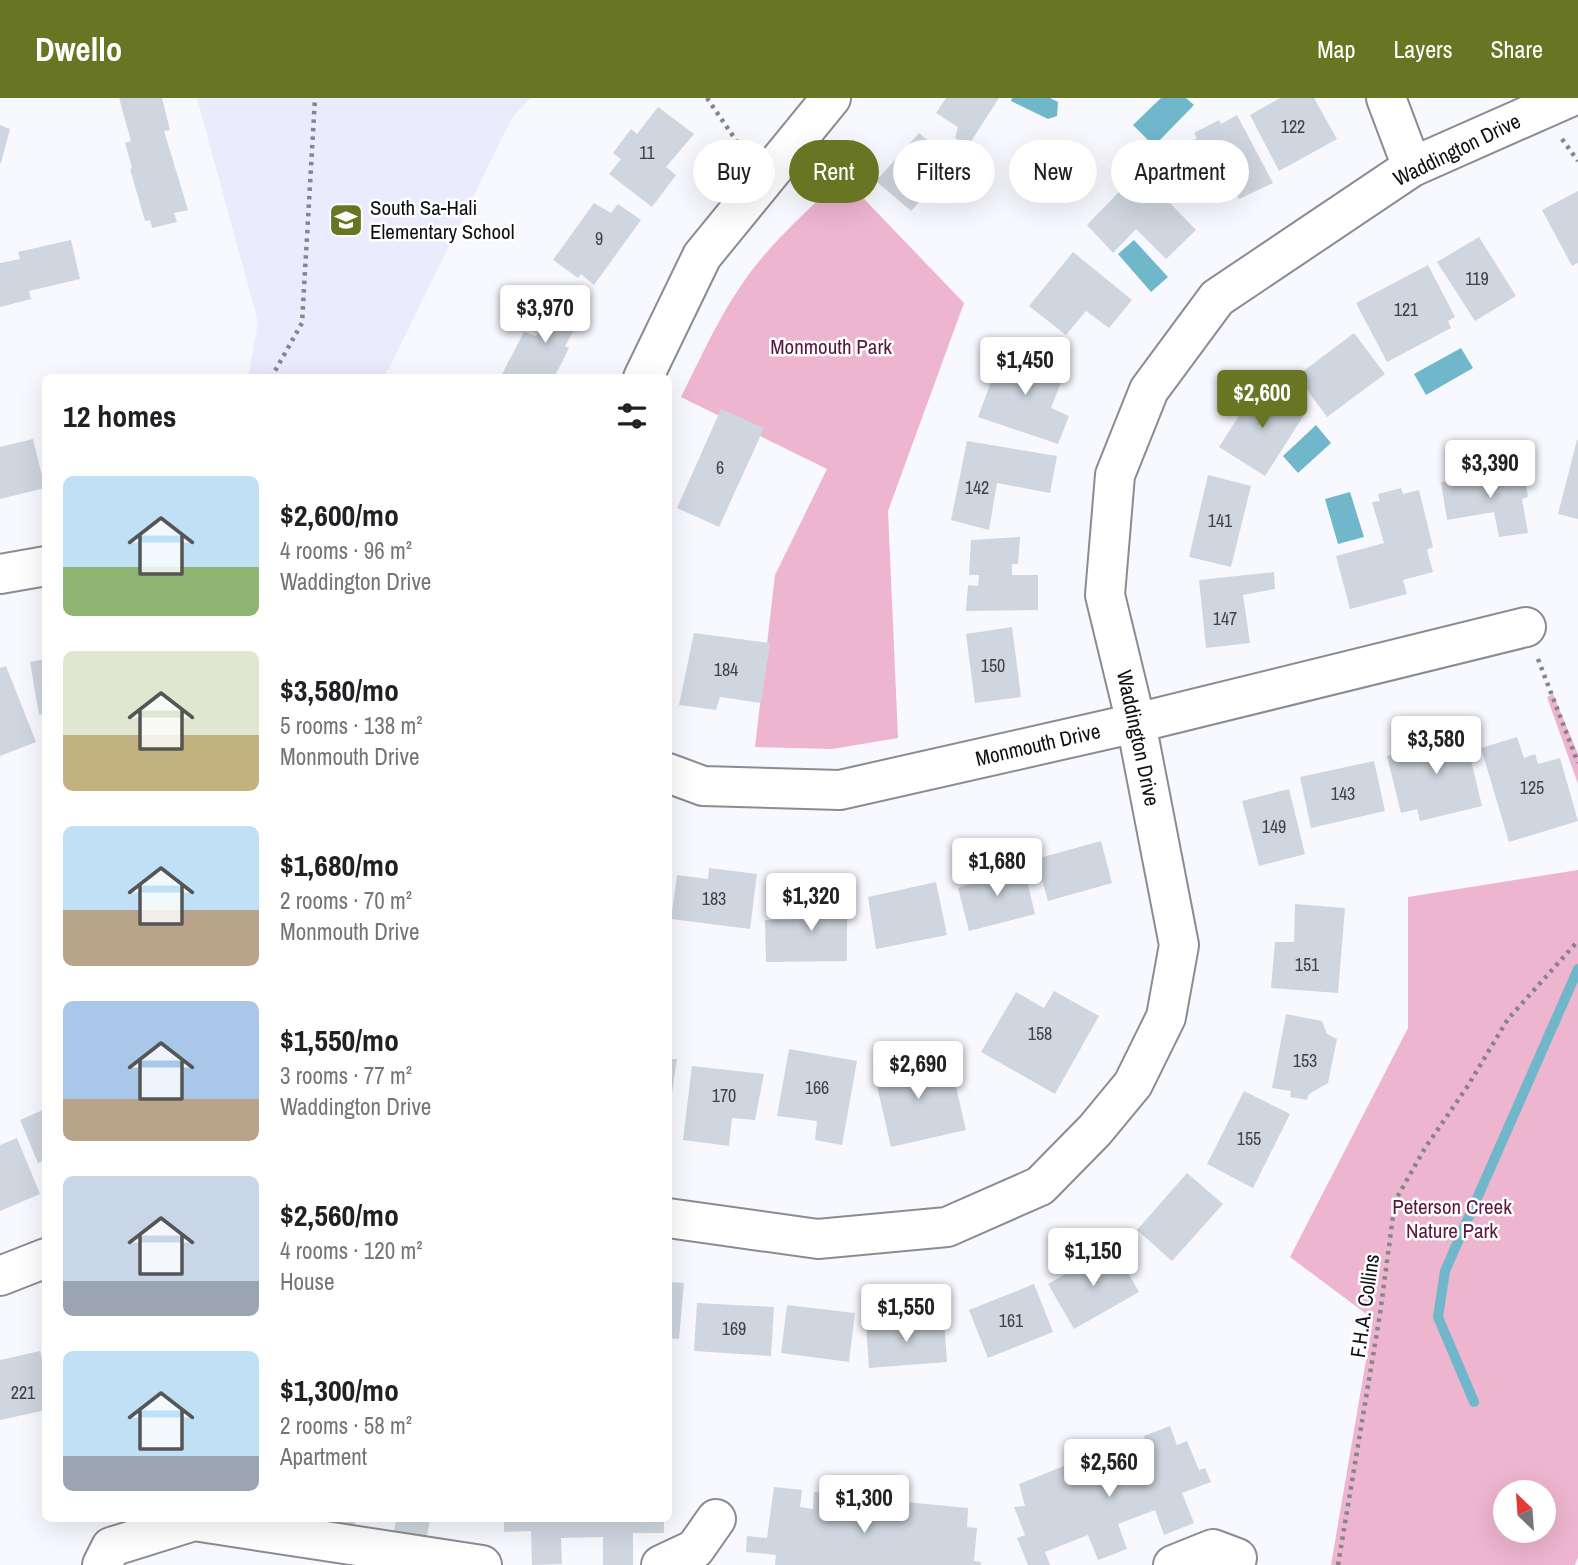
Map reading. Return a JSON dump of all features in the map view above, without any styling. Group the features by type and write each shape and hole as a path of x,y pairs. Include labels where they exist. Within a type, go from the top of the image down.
{"street":[{"path":"645,374 702,256 831,98"},
{"path":"1386,98 1412,167"},
{"name":"Waddington Drive","path":"672,1219 818,1239 947,1227 1040,1186 1095,1130 1133,1084 1166,1017 1179,945 1136,723 1105,595 1115,475 1149,390 1217,298 1412,167 1568,98"},
{"path":"0,573 42,567"},
{"name":"Monmouth Drive","path":"672,774 703,786 840,790 1136,723 1526,627"},
{"path":"0,1276 42,1260"},
{"path":"661,1565 695,1549 716,1519"},
{"path":"102,1565 111,1547 191,1522"},
{"path":"201,1522 482,1565"},
{"path":"1173,1565 1213,1549 1237,1558"}],"path":[{"path":"273,374 302,323 315,98"},
{"path":"707,98 734,140"},
{"path":"1526,627 1578,763"},
{"name":"F.H.A. Collins","path":"1338,1565 1379,1326 1395,1201 1424,1148 1467,1087 1508,1019 1578,941"}],"shaded area":[{"name":"South Sa-Hali Elementary School","path":"197,98 531,98 512,118 386,374 249,374 258,322"}],"green space":[{"name":"Monmouth Park","path":"816,203 868,203 964,303 888,511 898,738 832,749 755,747 775,575 827,469 681,397 739,288 759,261"},
{"path":"1553,694 1578,754 1578,784 1547,697"},
{"name":"Peterson Creek Nature Park","path":"1578,870 1578,1557 1575,1565 1331,1565 1373,1319 1290,1257 1408,1028 1408,897"}],"water":[{"path":"1012,98 1050,98 1058,102 1057,116 1048,119 1011,101"},
{"path":"1161,98 1186,98 1194,105 1160,140 1148,140 1133,125"},
{"path":"1134,240 1168,277 1151,292 1118,254"},
{"path":"1461,348 1473,368 1426,395 1414,374"},
{"path":"1316,425 1331,443 1298,473 1283,456"},
{"path":"1350,492 1364,537 1338,544 1325,499"}],"building":[{"path":"119,98 162,98 170,130 164,131 188,210 174,213 177,222 152,228 150,220 145,221 130,169 132,168 125,143 131,141"},
{"path":"946,98 999,98 972,140 955,138 958,127 936,113"},
{"path":"1280,98 1314,98 1337,139 1279,171 1250,115"},
{"path":"658,107 694,134 666,167 676,175 652,207 609,174 621,159 613,153 631,129 637,134"},
{"path":"1237,115 1273,183 1249,194 1249,140 1194,140 1197,138 1194,133 1219,120 1221,124"},
{"path":"0,125 10,129 1,163 0,163"},
{"path":"919,133 927,140 913,140"},
{"path":"893,162 893,196 879,184 879,178"},
{"path":"1578,191 1578,263 1572,266 1542,210"},
{"path":"1111,200 1111,203 1170,203 1196,230 1166,259 1136,229 1113,253 1087,225"},
{"path":"594,203 611,213 618,204 641,220 594,285 581,274 578,278 553,260"},
{"path":"902,203 918,203 911,211"},
{"path":"1479,237 1516,296 1475,321 1437,262"},
{"path":"71,240 80,279 29,291 31,299 0,307 0,263 20,259 18,252"},
{"path":"1073,252 1132,300 1109,328 1086,311 1066,335 1029,306"},
{"path":"1428,265 1455,317 1448,321 1451,328 1387,362 1356,303"},
{"path":"555,298 584,312 565,346 569,348 556,374 502,374 524,332 536,336"},
{"path":"1354,333 1385,374 1327,417 1297,376"},
{"path":"1004,347 1066,370 1051,408 1069,416 1058,444 978,417"},
{"path":"1260,383 1306,412 1265,476 1219,447"},
{"path":"721,409 764,428 719,527 677,508"},
{"path":"33,439 42,476 42,489 0,499 0,447"},
{"path":"1578,440 1578,519 1558,514"},
{"path":"967,441 1057,456 1050,493 997,483 989,530 951,520"},
{"path":"1523,469 1528,497 1522,499 1528,533 1499,537 1494,512 1447,520 1441,482"},
{"path":"1208,475 1251,486 1231,567 1189,557"},
{"path":"1401,488 1403,494 1419,490 1433,547 1427,550 1433,572 1403,580 1407,594 1350,609 1336,556 1384,543 1372,502 1380,501 1378,494"},
{"path":"1020,537 1018,564 1012,564 1012,575 1038,575 1038,610 966,611 968,585 978,586 979,575 969,575 971,540"},
{"path":"1274,572 1275,589 1243,595 1250,643 1206,648 1199,580"},
{"path":"1012,627 1021,697 975,703 966,634"},
{"path":"694,633 770,643 761,703 720,697 716,710 679,705"},
{"path":"42,660 42,715 39,715 30,662"},
{"path":"6,666 36,742 0,756 0,668"},
{"path":"1463,727 1482,806 1420,821 1417,809 1401,813 1387,756 1421,747 1418,738"},
{"path":"1517,737 1524,758 1535,754 1538,764 1560,758 1578,821 1509,842 1481,748"},
{"path":"1374,761 1385,811 1311,828 1300,777"},
{"path":"1289,789 1305,854 1259,866 1242,801"},
{"path":"1101,841 1112,883 1048,901 1036,859"},
{"path":"1023,864 1035,914 969,931 958,888 985,880 984,873"},
{"path":"709,868 757,874 750,929 672,919 677,875 708,879"},
{"path":"936,882 947,935 876,949 868,897"},
{"path":"847,896 847,961 766,962 765,920 807,919 805,897"},
{"path":"1295,904 1345,908 1338,993 1271,988 1275,942 1294,942"},
{"path":"1054,991 1099,1016 1055,1094 981,1052 1016,992 1044,1008"},
{"path":"1286,1014 1322,1021 1327,1034 1337,1039 1328,1083 1309,1094 1307,1100 1290,1097 1291,1091 1272,1088"},
{"path":"789,1049 857,1061 842,1145 815,1140 817,1121 777,1116"},
{"path":"929,1056 935,1074 952,1069 966,1130 891,1147 873,1068"},
{"path":"672,1059 677,1059 672,1093"},
{"path":"692,1066 764,1074 755,1120 732,1118 729,1146 683,1140"},
{"path":"1244,1091 1290,1114 1253,1188 1207,1164"},
{"path":"42,1110 42,1161 38,1163 20,1120"},
{"path":"17,1138 40,1194 0,1211 0,1145"},
{"path":"1187,1173 1223,1204 1172,1261 1137,1230"},
{"path":"1113,1247 1139,1292 1074,1329 1048,1284"},
{"path":"672,1282 684,1283 679,1339 672,1338"},
{"path":"1034,1284 1053,1332 988,1358 969,1310"},
{"path":"697,1303 774,1307 771,1356 694,1351"},
{"path":"787,1305 855,1313 849,1362 781,1353"},
{"path":"944,1320 947,1362 869,1368 866,1325"},
{"path":"40,1351 42,1411 0,1420 0,1360"},
{"path":"1170,1426 1177,1445 1187,1441 1199,1470 1205,1468 1211,1482 1182,1493 1194,1523 1164,1535 1155,1510 1118,1524 1127,1549 1098,1560 1088,1535 1045,1552 1050,1565 1028,1565 1017,1538 1025,1535 1014,1507 1025,1506 1019,1484 1064,1466 1071,1484 1085,1479 1083,1475 1116,1465 1110,1449 1130,1441 1136,1458 1150,1453 1144,1436"},
{"path":"774,1487 802,1490 800,1507 813,1509 814,1492 838,1494 836,1512 904,1519 905,1502 968,1508 967,1527 977,1528 974,1561 981,1562 981,1565 775,1565 776,1555 746,1552 747,1536 767,1538"},
{"path":"324,1522 355,1522 353,1534 323,1529"},
{"path":"396,1522 429,1522 425,1547 393,1541"},
{"path":"504,1522 664,1522 664,1533 633,1533 633,1565 603,1565 603,1537 561,1538 562,1564 532,1565 531,1531 504,1532"}],"waterway":[{"path":"1474,1402 1438,1317 1445,1271 1578,969"}],"place":[{"name":"South Sa-Hali Elementary School","path":"346,220"}]}
